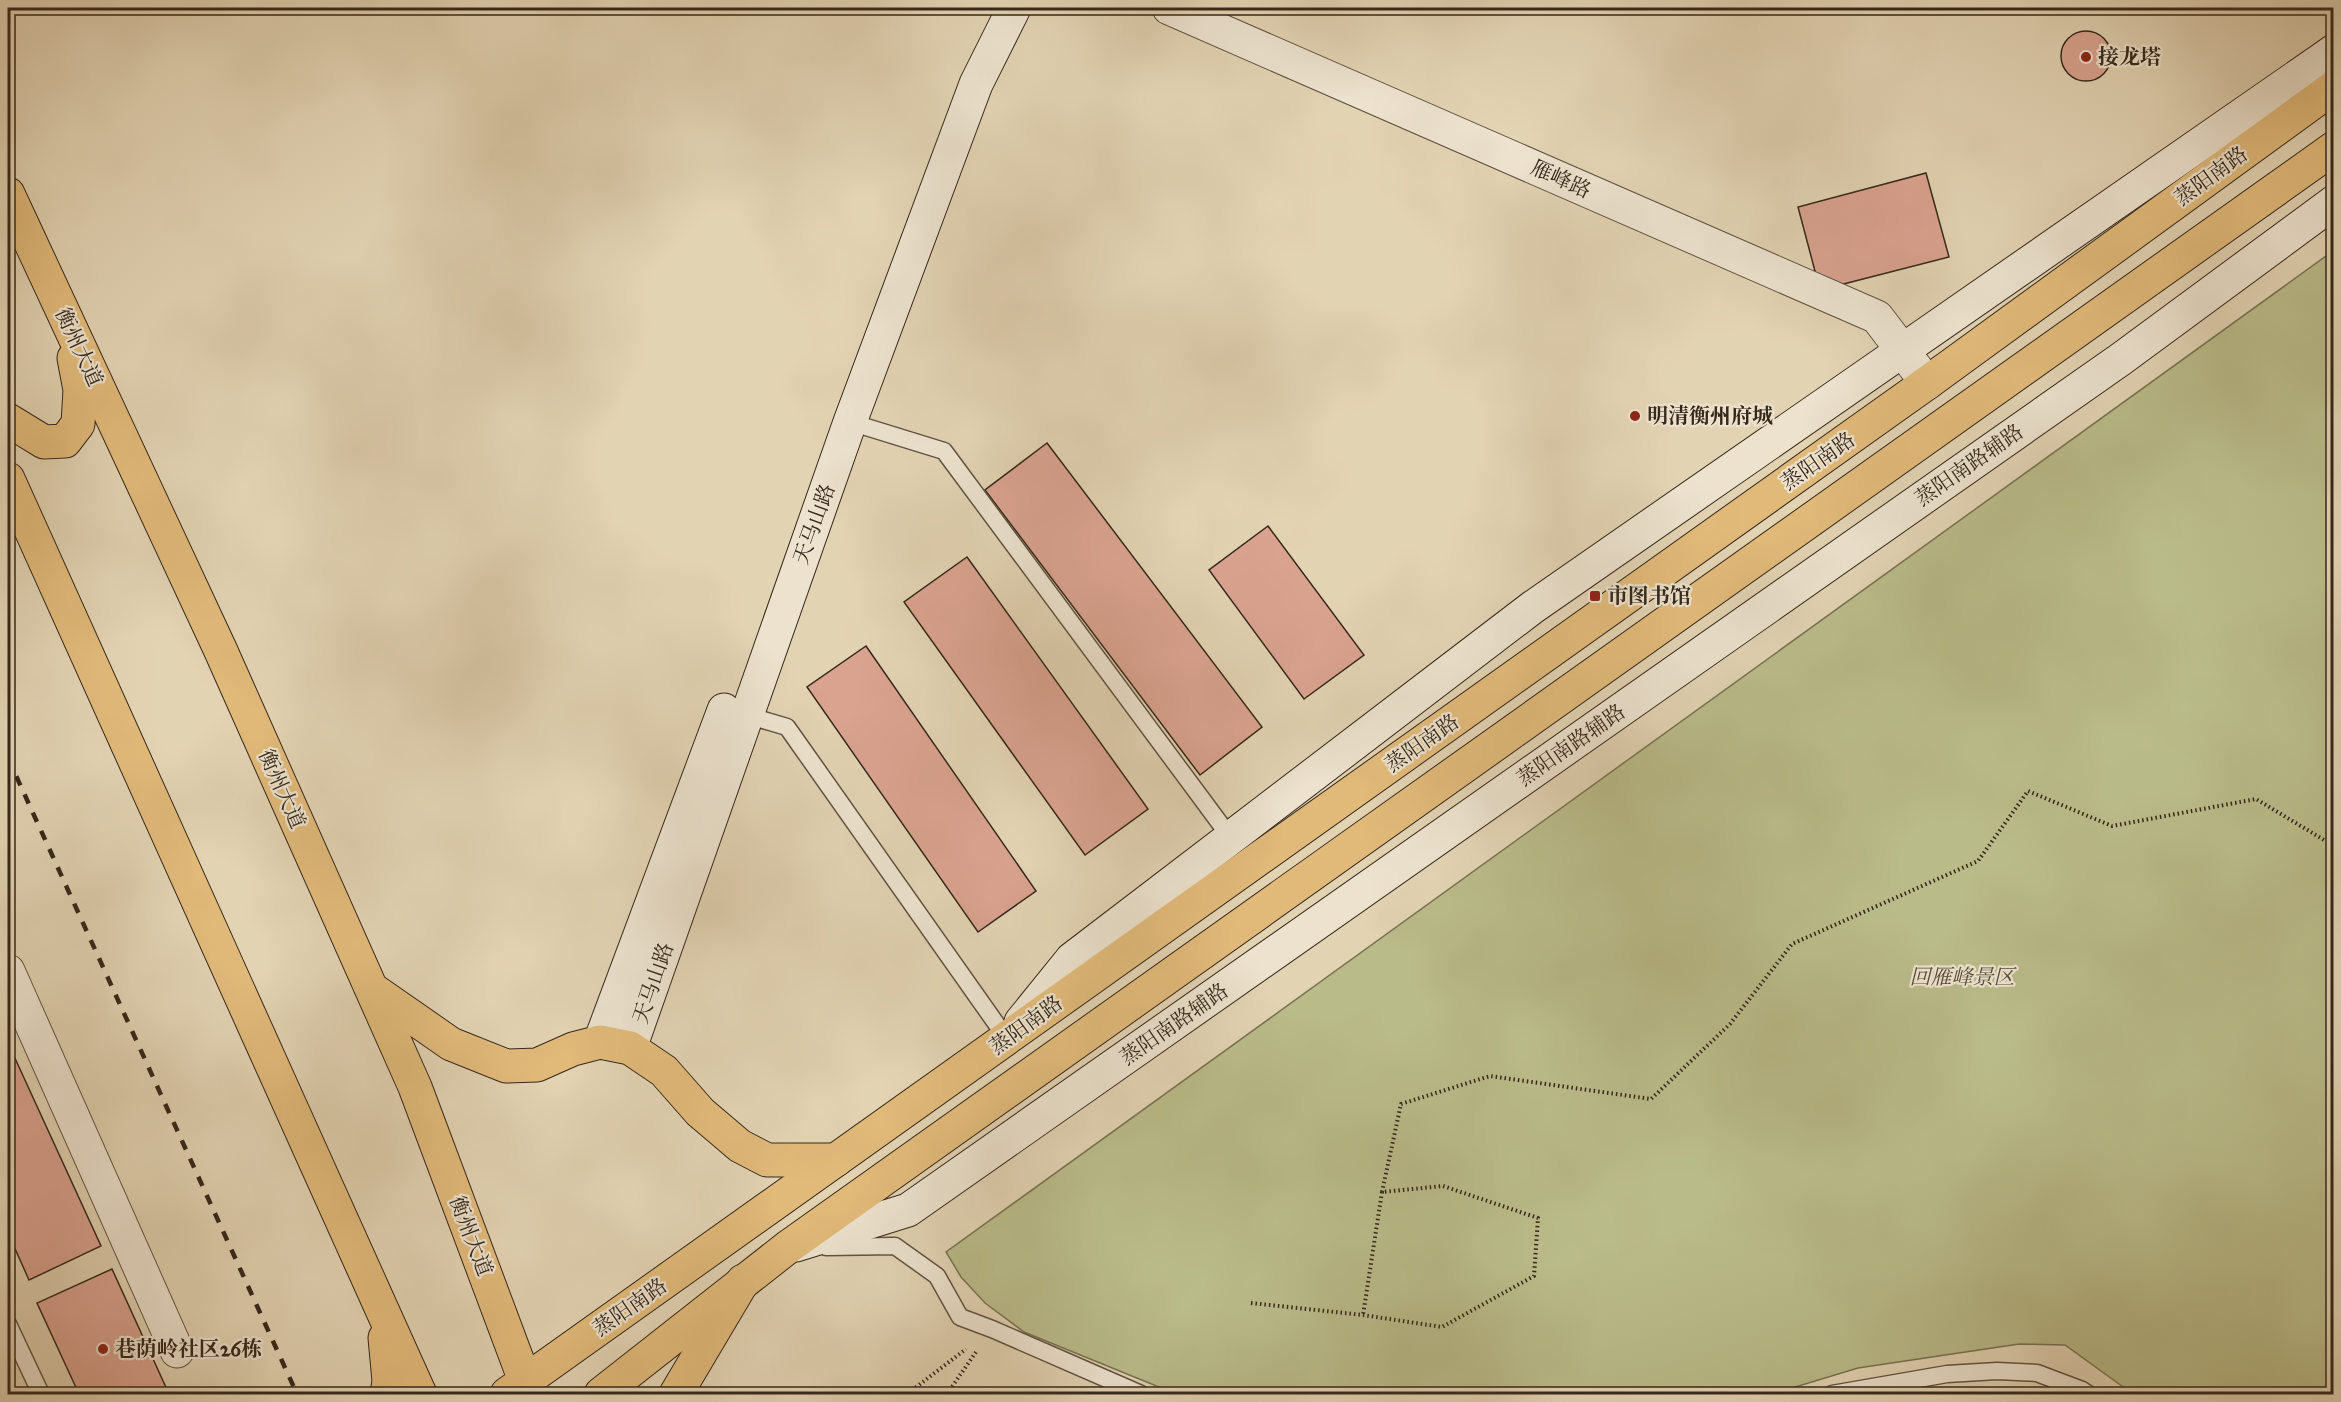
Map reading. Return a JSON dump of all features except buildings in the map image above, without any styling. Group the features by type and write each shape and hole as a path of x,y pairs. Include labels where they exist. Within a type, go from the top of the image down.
{"main road":[{"name":"天马山路","path":"615,1045 958,85 998,8"},
{"name":"天马山路","path":"615,1045 746,716 850,422 976,84 1014,8"},
{"name":"雁峰路","path":"1169,8 1877,317 1927,383"},
{"path":"1007,1039 1072,959 1533,607 2334,51"},
{"name":"蒸阳南路","path":"521,1390 836,1160 1927,383 2334,87"},
{"name":"蒸阳南路","path":"601,1395 788,1247 2334,148"},
{"name":"衡州大道","path":"8,194 220,650 415,1087 521,1390"},
{"name":"蒸阳南路辅路","path":"788,1247 909,1210 2111,366 2334,202"},
{"path":"8,420 44,442 65,441 78,424 80,390 68,324"},
{"path":"8,478 420,1395"},
{"path":"8,971 177,1350"},
{"path":"371,988 451,1044 506,1066 537,1065 573,1049 615,1045 664,1071 700,1112 740,1146 767,1160 836,1160"},
{"path":"676,1395 743,1281"},
{"path":"382,1309 389,1381 387,1395"}],"lane":[{"path":"850,422 944,451 1251,865"},
{"path":"746,716 787,727 1007,1039"},
{"path":"788,1247 895,1246 937,1276 960,1317 1141,1395"},
{"path":"8,1324 41,1395"},
{"path":"1832,1395 1947,1374 1997,1371 2037,1373 2082,1390 2088,1395"}],"path":[{"path":"1363,1315 1382,1192 1401,1104 1490,1076 1651,1099 1730,1024 1792,944 1978,861 2028,791 2112,826 2256,799 2334,846"},
{"path":"1251,1303 1363,1315 1442,1328 1534,1276 1538,1218 1443,1186 1382,1192"},
{"path":"844,1393 911,1391 992,1329"}],"green space":[{"name":"回雁峰景区","path":"2333,251 2333,1394 2133,1394 2065,1345 2019,1344 1858,1368 1772,1394 1176,1394 1024,1332 985,1303 961,1277 946,1252"}],"railway":[{"path":"8,758 297,1394"}],"place":[{"name":"接龙塔","path":"2086,57"},
{"name":"明清衡州府城","path":"1635,416"},
{"name":"市图书馆","path":"1595,596"},
{"name":"巷荫岭社区26栋","path":"103,1349"}]}
